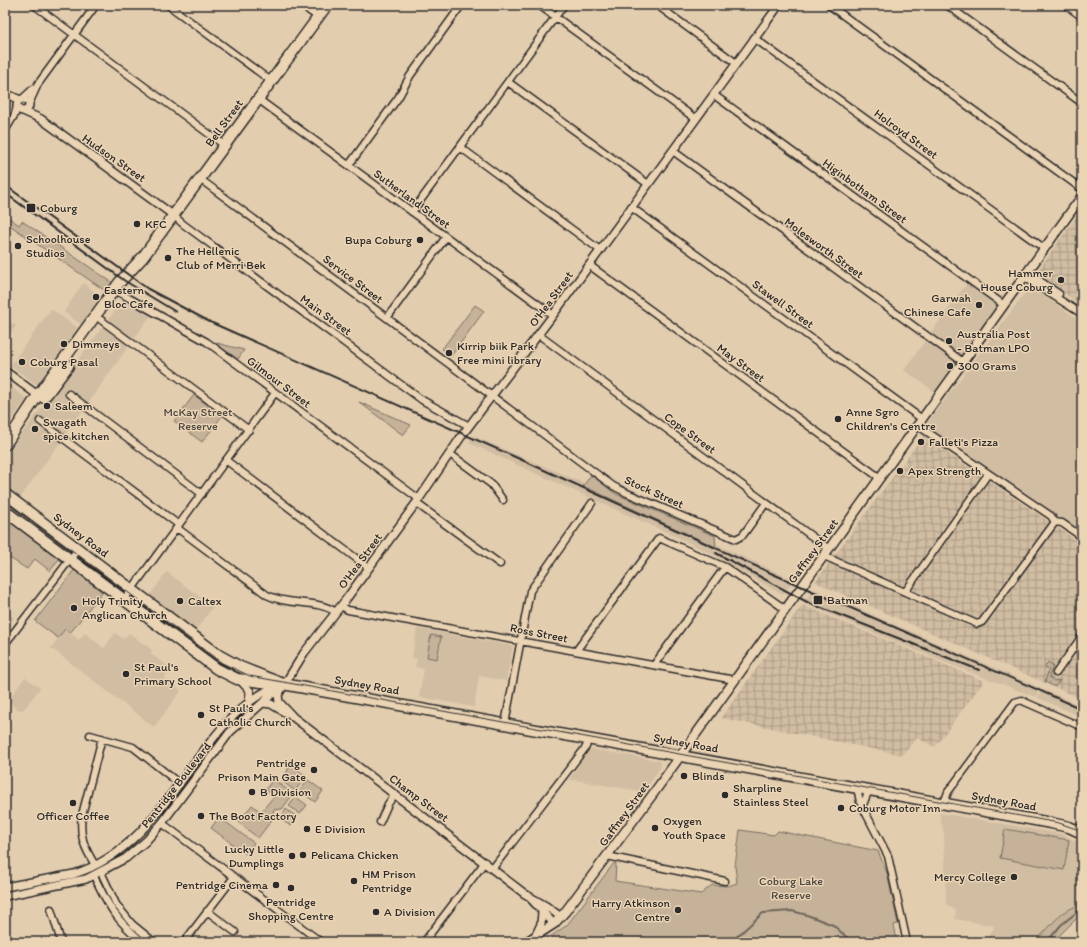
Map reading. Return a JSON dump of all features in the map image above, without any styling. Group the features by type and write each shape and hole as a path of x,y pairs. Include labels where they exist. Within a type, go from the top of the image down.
{"highway":[{"name":"Bell Street","path":"40,397 119,283 143,257 327,5"},
{"name":"Bell Street","path":"5,445 40,397 101,320 136,272 143,257"},
{"name":"Sydney Road","path":"5,494 225,659 247,670 283,684"},
{"name":"Sydney Road","path":"5,511 217,669 237,679 261,683 283,684 944,803 1062,825 1082,833"}],"main road":[{"name":"Gaffney Street","path":"526,942 554,924 561,917 607,856 681,756 1082,196"}],"street":[{"path":"34,5 224,145"},
{"path":"7,128 15,114 18,103 38,84 96,5"},
{"path":"168,5 271,81"},
{"path":"301,5 318,17"},
{"path":"539,5 696,119"},
{"path":"412,212 564,5"},
{"path":"657,5 736,63"},
{"name":"O'Hea Street","path":"283,684 304,653 369,568 469,426 553,315 779,5"},
{"path":"829,5 1082,189"},
{"path":"947,5 1082,103"},
{"path":"1066,5 1082,17"},
{"path":"349,166 398,98 410,76 460,7"},
{"name":"Holroyd Street","path":"754,38 1044,249"},
{"path":"508,82 648,184"},
{"path":"7,128 23,111 27,110 38,84"},
{"path":"5,94 18,103 19,110 23,111"},
{"name":"Higinbotham Street","path":"714,95 1004,305"},
{"name":"Sutherland Street","path":"258,99 553,315"},
{"path":"18,103 26,101 29,104"},
{"name":"Hudson Street","path":"29,104 41,119"},
{"name":"Hudson Street","path":"23,111 41,119 173,215"},
{"path":"460,147 600,250"},
{"name":"Molesworth Street","path":"673,151 963,362"},
{"name":"Service Street","path":"200,179 492,396"},
{"name":"Stawell Street","path":"631,207 988,474 1051,516 1055,522 1059,522 1082,537"},
{"name":"Main Street","path":"173,215 406,390 427,404 469,426"},
{"path":"387,318 446,237"},
{"name":"May Street","path":"589,265 880,478"},
{"path":"1026,274 1082,313"},
{"name":"Gilmour Street","path":"120,293 208,342 500,564"},
{"path":"101,320 248,430"},
{"name":"Cope Street","path":"538,335 829,549"},
{"path":"5,371 40,397"},
{"path":"124,600 275,393"},
{"path":"70,394 202,494"},
{"name":"Stock Street","path":"492,396 620,490 733,538 738,539 743,535 766,503"},
{"name":"Ross Street","path":"40,421 267,595 279,599 326,608 354,611 520,640 735,680"},
{"path":"450,454 491,484 503,500"},
{"path":"226,460 369,568"},
{"path":"905,592 988,474"},
{"path":"505,724 531,587 592,503"},
{"path":"824,556 977,624 982,622 1055,522"},
{"path":"576,651 659,538 725,567 785,609"},
{"path":"5,644 78,549"},
{"path":"654,665 725,567"},
{"path":"1056,673 1082,636"},
{"path":"237,679 243,682 249,689 251,697 249,704"},
{"name":"Pentridge Boulevard","path":"9,896 98,874 126,858 146,841 162,823 230,732 283,684"},
{"name":"Pentridge Boulevard","path":"8,886 74,874 95,865 120,850 139,834 155,817 223,727 267,690 283,684"},
{"name":"Champ Street","path":"283,684 277,698 281,705 293,717"},
{"path":"944,803 948,792 1015,702 1022,700 1082,727"},
{"name":"Champ Street","path":"263,703 272,704 293,717 531,898 546,906 561,917"},
{"path":"90,735 133,747 180,784"},
{"path":"102,738 82,815 80,828 81,838 95,865 110,909 128,930 143,942"},
{"path":"493,868 586,747 588,739"},
{"path":"857,788 858,798 888,856 907,942"},
{"path":"862,806 869,790"},
{"path":"380,822 388,804 395,794"},
{"path":"155,817 321,942"},
{"path":"607,856 725,881"},
{"path":"424,942 485,862"},
{"path":"98,874 116,904 132,924 154,942"},
{"path":"184,942 234,877"},
{"path":"8,886 9,896"},
{"name":"Champ Street","path":"531,898 554,924"},
{"path":"51,909 61,942"},
{"path":"208,911 235,932"},
{"path":"535,937 541,924 542,912"}],"shaded area":[{"path":"1082,209 1082,306 1036,273"},
{"path":"83,283 103,298 83,326 64,312"},
{"path":"967,283 998,305 935,392 904,370"},
{"path":"1030,286 1082,322 1082,533 925,426"},
{"path":"123,300 151,315 20,498 5,487 5,456"},
{"path":"51,309 81,330 40,387 10,366"},
{"path":"5,318 16,326 5,340"},
{"path":"5,382 27,399 5,429"},
{"path":"473,436 579,481 794,580 783,595 712,554 469,443"},
{"path":"923,436 1082,544 1082,699 815,582"},
{"path":"167,572 213,607 195,631 149,596"},
{"path":"814,589 1040,688 1036,697 946,663 802,603"},
{"path":"802,605 984,681 935,747 917,738 902,755 721,718"},
{"path":"5,611 14,618 5,629"},
{"path":"417,628 513,646 506,681 479,676 474,707 419,697 424,669 415,667 417,659 412,658"},
{"name":"St Paul's Primary School","path":"65,629 79,640 85,633 104,648 115,633 124,639 129,633 152,650 151,654 171,669 164,678 181,691 154,727 51,648"},
{"path":"25,677 40,688 23,710 17,709 5,699 5,697 9,691 13,694"},
{"path":"1042,689 1082,706 1082,717 1038,698"},
{"path":"591,749 660,761 661,766 644,792 569,779"},
{"name":"Mercy College","path":"939,813 1062,834 1082,844 1082,903 1062,913 1035,942 985,942 995,926 955,919 956,911 946,904 944,834"}],"green space":[{"path":"5,215 19,225 22,221 113,283 107,292 5,222"},
{"path":"475,305 484,311 451,356 442,349"},
{"path":"213,342 244,350 238,359"},
{"name":"McKay Street Reserve","path":"194,395 222,416 202,442 174,421"},
{"path":"359,402 411,425 403,435"},
{"path":"591,475 616,494 715,536 716,547 583,486"},
{"path":"5,518 59,559 50,571 35,559 27,569 5,555"},
{"path":"74,570 102,592 70,633 65,629 58,638 35,621"},
{"path":"431,635 441,637 437,659 427,657"},
{"path":"1048,662 1053,665 1049,677 1054,681 1060,680 1055,687 1045,682 1049,669 1045,667"},
{"path":"290,764 306,776 295,791 283,782"},
{"path":"273,779 293,794 282,809 273,810 274,817 258,838 238,822 252,805 261,812 274,796 266,789"},
{"path":"308,780 323,791 315,802 300,791"},
{"path":"296,797 307,805 300,814 289,806"},
{"path":"286,809 297,817 291,826 283,821 283,814"},
{"path":"219,817 254,843 246,854 211,828"},
{"path":"1005,829 1069,840 1064,870 1000,858"},
{"name":"Coburg Lake Reserve","path":"740,830 774,835 778,831 878,851 887,873 898,924 894,925 897,942 543,942 567,925 614,863 616,864 615,881 701,894 712,885 728,886 737,883 735,866"},
{"path":"1082,903 1082,913 1053,942 1035,942 1062,913"}],"waterway":[{"path":"1047,942 1061,925 1082,908"},
{"path":"731,942 763,913 792,911 833,925 852,942"}],"tram line":[{"path":"5,500 222,663 250,676 1059,823 1082,831"}],"railway":[{"path":"5,185 148,289 210,322 522,460 773,574 1082,709"},
{"path":"5,193 125,281 176,312"},
{"path":"716,553 809,603 979,670"}],"place":[{"name":"Coburg","path":"31,208"},
{"name":"KFC","path":"137,224"},
{"name":"Bupa Coburg","path":"420,240"},
{"name":"Schoolhouse Studios","path":"18,246"},
{"name":"The Hellenic Club of Merri Bek","path":"168,258"},
{"name":"Hammer House Coburg","path":"1061,280"},
{"name":"Eastern Bloc Cafe","path":"96,297"},
{"name":"Garwah Chinese Cafe","path":"979,305"},
{"name":"Australia Post - Batman LPO","path":"949,341"},
{"name":"Dimmeys","path":"64,344"},
{"name":"Kirrip biik Park Free mini library","path":"449,353"},
{"name":"Coburg Pasal","path":"22,362"},
{"name":"300 Grams","path":"950,366"},
{"name":"Saleem","path":"47,406"},
{"name":"Anne Sgro Children's Centre","path":"838,419"},
{"name":"Swagath spice kitchen","path":"35,429"},
{"name":"Falleti's Pizza","path":"921,442"},
{"name":"Apex Strength","path":"900,471"},
{"name":"Batman","path":"818,600"},
{"name":"Caltex","path":"180,601"},
{"name":"Holy Trinity Anglican Church","path":"74,608"},
{"name":"St Paul's Primary School","path":"126,674"},
{"name":"St Paul's Catholic Church","path":"201,715"},
{"name":"Pentridge Prison Main Gate","path":"314,770"},
{"name":"Blinds","path":"684,776"},
{"name":"B Division","path":"252,792"},
{"name":"Sharpline Stainless Steel","path":"725,795"},
{"name":"Officer Coffee","path":"73,803"},
{"name":"Coburg Motor Inn","path":"841,808"},
{"name":"The Boot Factory","path":"201,816"},
{"name":"Oxygen Youth Space","path":"655,828"},
{"name":"E Division","path":"307,829"},
{"name":"Pelicana Chicken","path":"303,855"},
{"name":"Lucky Little Dumplings","path":"292,856"},
{"name":"Mercy College","path":"1014,877"},
{"name":"HM Prison Pentridge","path":"354,881"},
{"name":"Pentridge Cinema","path":"276,885"},
{"name":"Pentridge Shopping Centre","path":"291,888"},
{"name":"Harry Atkinson Centre","path":"678,910"},
{"name":"A Division","path":"376,912"}]}
